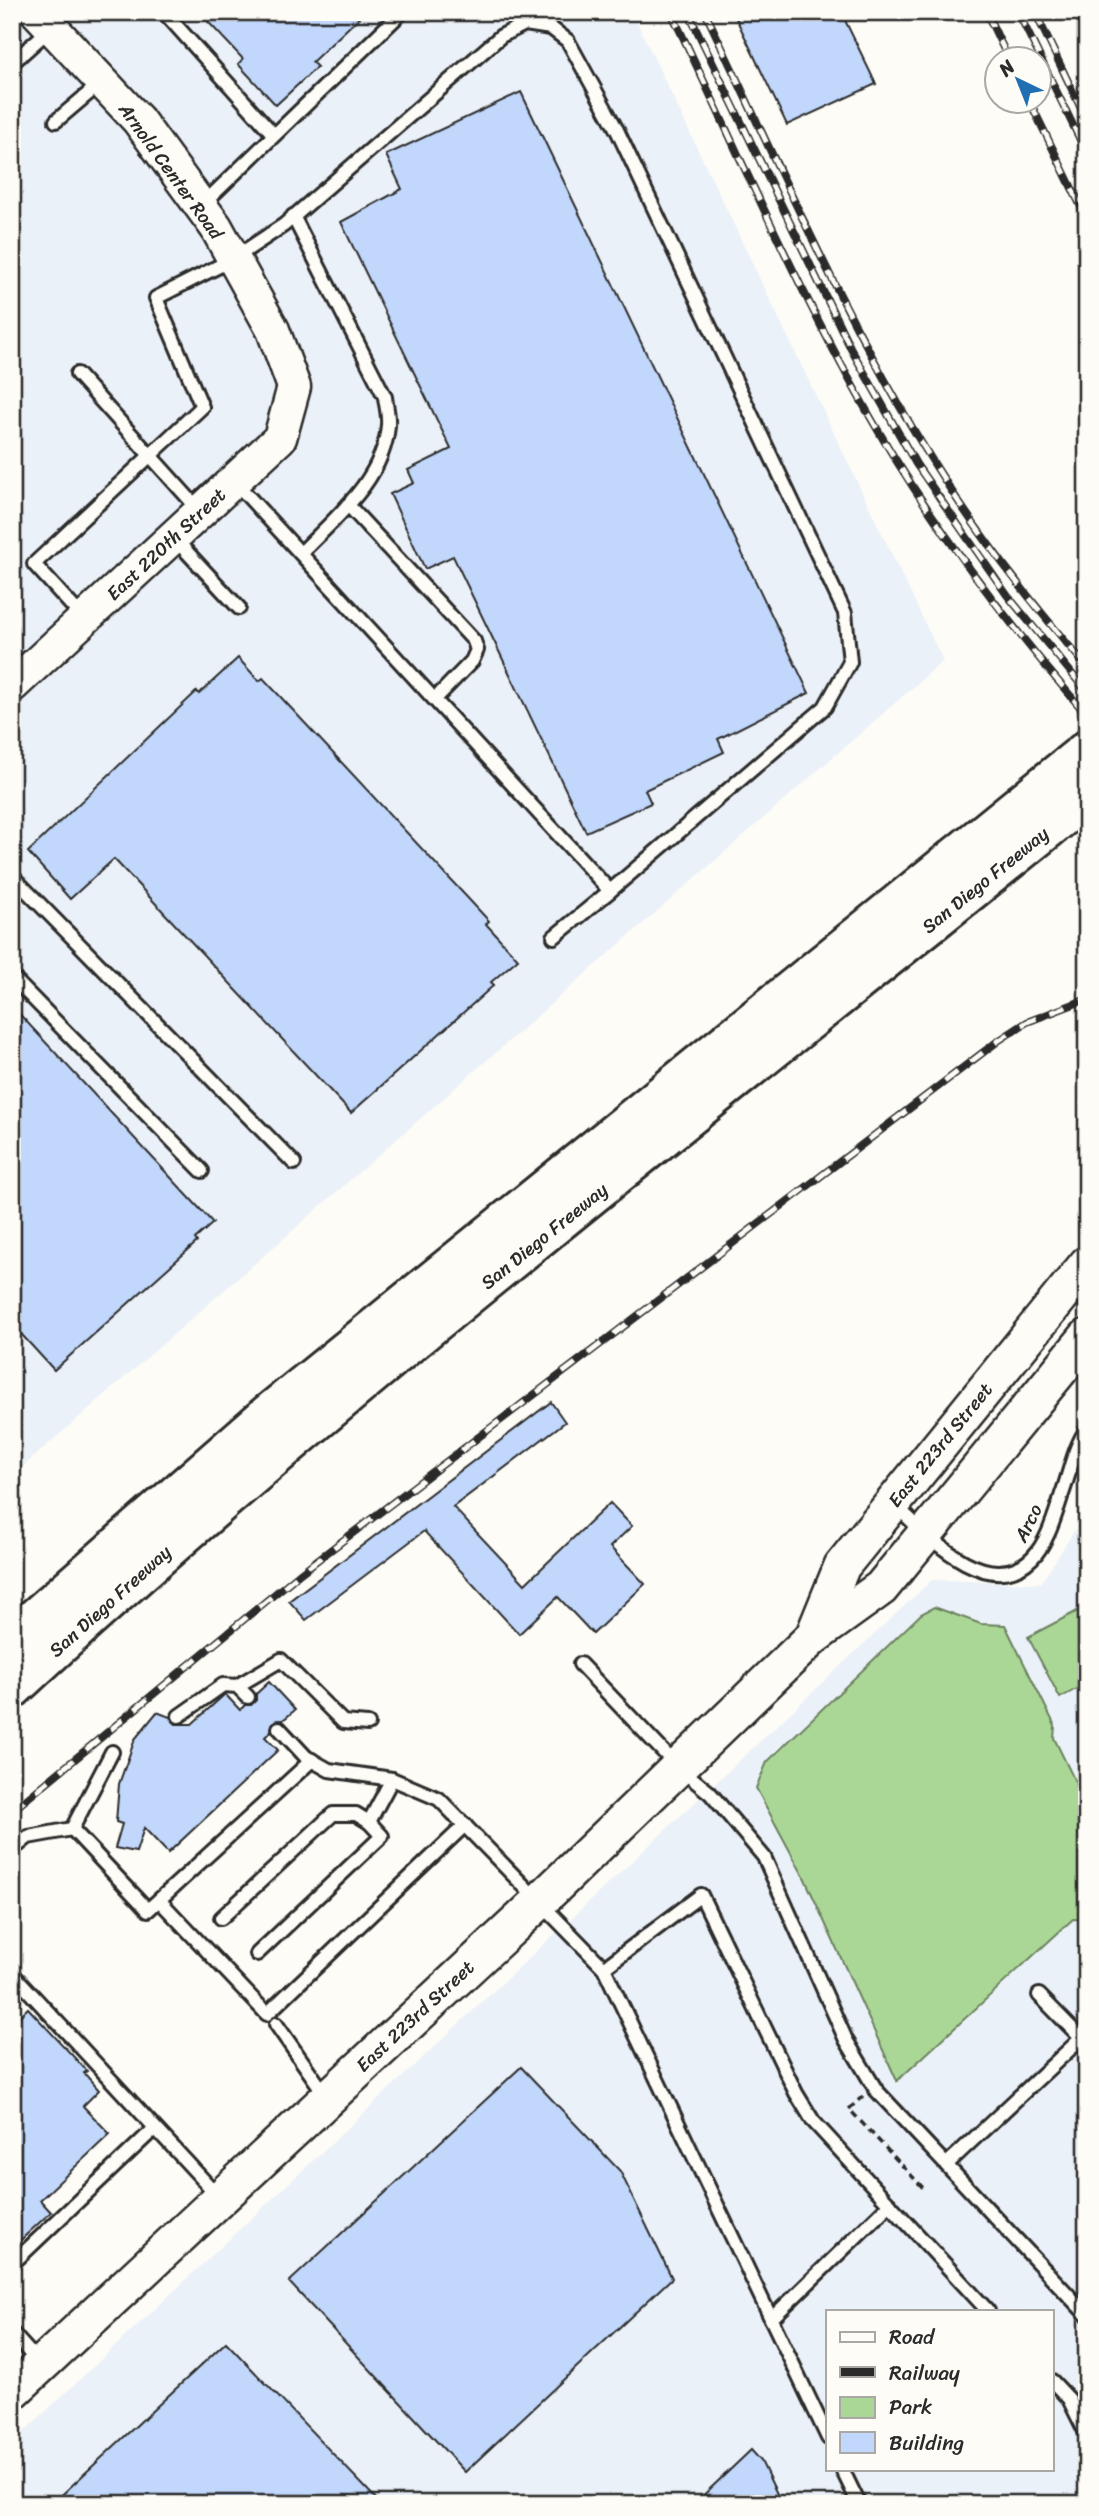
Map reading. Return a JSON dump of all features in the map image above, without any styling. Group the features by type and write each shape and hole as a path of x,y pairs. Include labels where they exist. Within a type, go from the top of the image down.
{"highway":[{"name":"San Diego Freeway","path":"12,1689 177,1541 334,1408 978,847 1087,721"},
{"path":"12,1657 296,1406 978,847 1087,750"},
{"path":"12,1638 268,1414 978,847 1087,769"},
{"name":"San Diego Freeway","path":"12,1607 291,1365 978,847 1087,797"}],"main road":[{"name":"East 223rd Street","path":"813,1637 842,1566 1087,1264"},
{"name":"East 223rd Street","path":"12,2392 540,1902 813,1637 881,1588 1087,1337"}],"street":[{"name":"Arnold Center Road","path":"44,20 138,120 201,206 273,330 295,387"},
{"name":"East 220th Street","path":"12,686 280,438 295,387"}],"lane":[{"path":"164,12 274,135"},
{"path":"201,206 402,12"},
{"path":"12,63 44,20"},
{"path":"84,619 34,564 202,408 156,298 233,258 293,216 501,36 525,24 551,28 568,41 617,130 845,612 850,662 825,707 554,937"},
{"path":"55,121 102,82"},
{"path":"293,216 385,397 388,425 376,463 362,491 301,554"},
{"path":"77,374 200,512"},
{"path":"234,480 610,891"},
{"path":"348,505 474,641 477,650 472,661 435,699"},
{"path":"173,537 239,608"},
{"path":"12,876 294,1163"},
{"path":"12,977 202,1171"},
{"name":"Arco","path":"893,1503 925,1533 965,1562 989,1573 1010,1570 1032,1558 1048,1533 1087,1429"},
{"path":"179,1716 223,1685 237,1686 281,1660 343,1722 368,1724"},
{"path":"580,1664 678,1767 710,1793 764,1857 846,2039 874,2086 1087,2315"},
{"path":"237,1686 248,1697"},
{"path":"279,1728 312,1760 329,1770 392,1779 439,1799 604,1968 826,2434"},
{"path":"72,1829 112,1752"},
{"path":"72,1829 148,1910 312,1760"},
{"path":"369,1822 392,1779"},
{"path":"221,1918 333,1814 356,1814 369,1822 382,1836 257,1954"},
{"path":"272,2019 465,1825"},
{"path":"12,1850 28,1838 72,1829"},
{"path":"604,1968 701,1895 796,2093 813,2121 987,2310"},
{"path":"159,1900 272,2019 327,2097"},
{"path":"14,1978 136,2105 154,2129 220,2198"},
{"path":"947,2164 1085,2039 1039,1995"},
{"path":"12,2264 154,2129"},
{"path":"771,2319 890,2204"},
{"path":"12,2333 41,2365"},
{"path":"1054,2383 1069,2399 1087,2435"},
{"path":"842,2470 859,2504"}],"path":[{"path":"874,2086 849,2109 926,2191"}],"shaded area":[{"path":"12,12 632,12 943,661 12,1476"},
{"path":"1087,1511 1087,2504 12,2504 12,2443 932,1580 1041,1583"}],"green space":[{"path":"1087,1606 1087,1683 1060,1698 1028,1637"},
{"path":"934,1607 981,1624 1005,1625 1055,1726 1054,1738 1087,1806 1087,1920 1073,1919 897,2081 805,1879 756,1788 767,1762 921,1614"}],"building":[{"path":"199,12 365,12 312,62 317,67 276,105 238,64 243,59"},
{"path":"733,12 841,12 876,84 787,125"},
{"path":"521,92 809,693 718,739 724,752 645,790 651,803 586,832 453,556 425,569 390,494 414,483 408,470 451,449 341,222 402,189 386,155"},
{"path":"238,658 259,681 263,678 489,921 486,924 518,959 491,982 494,985 351,1113 114,859 70,899 28,852 197,691 199,694"},
{"path":"12,1006 213,1223 195,1239 197,1242 54,1370 12,1324"},
{"path":"551,1402 565,1422 453,1507 525,1584 610,1503 632,1526 610,1547 645,1584 593,1634 558,1597 519,1634 424,1531 306,1620 289,1601"},
{"path":"269,1682 295,1710 283,1720 273,1722 271,1731 265,1737 278,1750 168,1853 144,1828 136,1852 115,1848 122,1824 116,1822 119,1784 135,1739 157,1712 170,1717 176,1724 192,1724 225,1694 240,1710 245,1705 251,1705 256,1700 256,1694"},
{"path":"28,2008 87,2071 84,2073 99,2090 83,2106 110,2134 40,2200 51,2212 12,2248 12,2023"},
{"path":"521,2067 620,2171 672,2278 465,2472 289,2282"},
{"path":"226,2342 381,2504 52,2504"},
{"path":"751,2450 761,2461 782,2504 694,2504"}],"railway":[{"path":"671,12 833,350 894,457 985,590 1087,715"},
{"path":"688,12 851,349 916,464 1007,595 1087,692"},
{"path":"705,12 849,313 914,430 981,534 1087,667"},
{"path":"986,12 1002,46"},
{"path":"1018,12 1087,154"},
{"path":"1035,12 1087,121"},
{"path":"1083,12 1087,15"},
{"path":"1037,116 1087,219"},
{"path":"12,1811 299,1574 998,1041 1027,1022 1087,999"}]}
